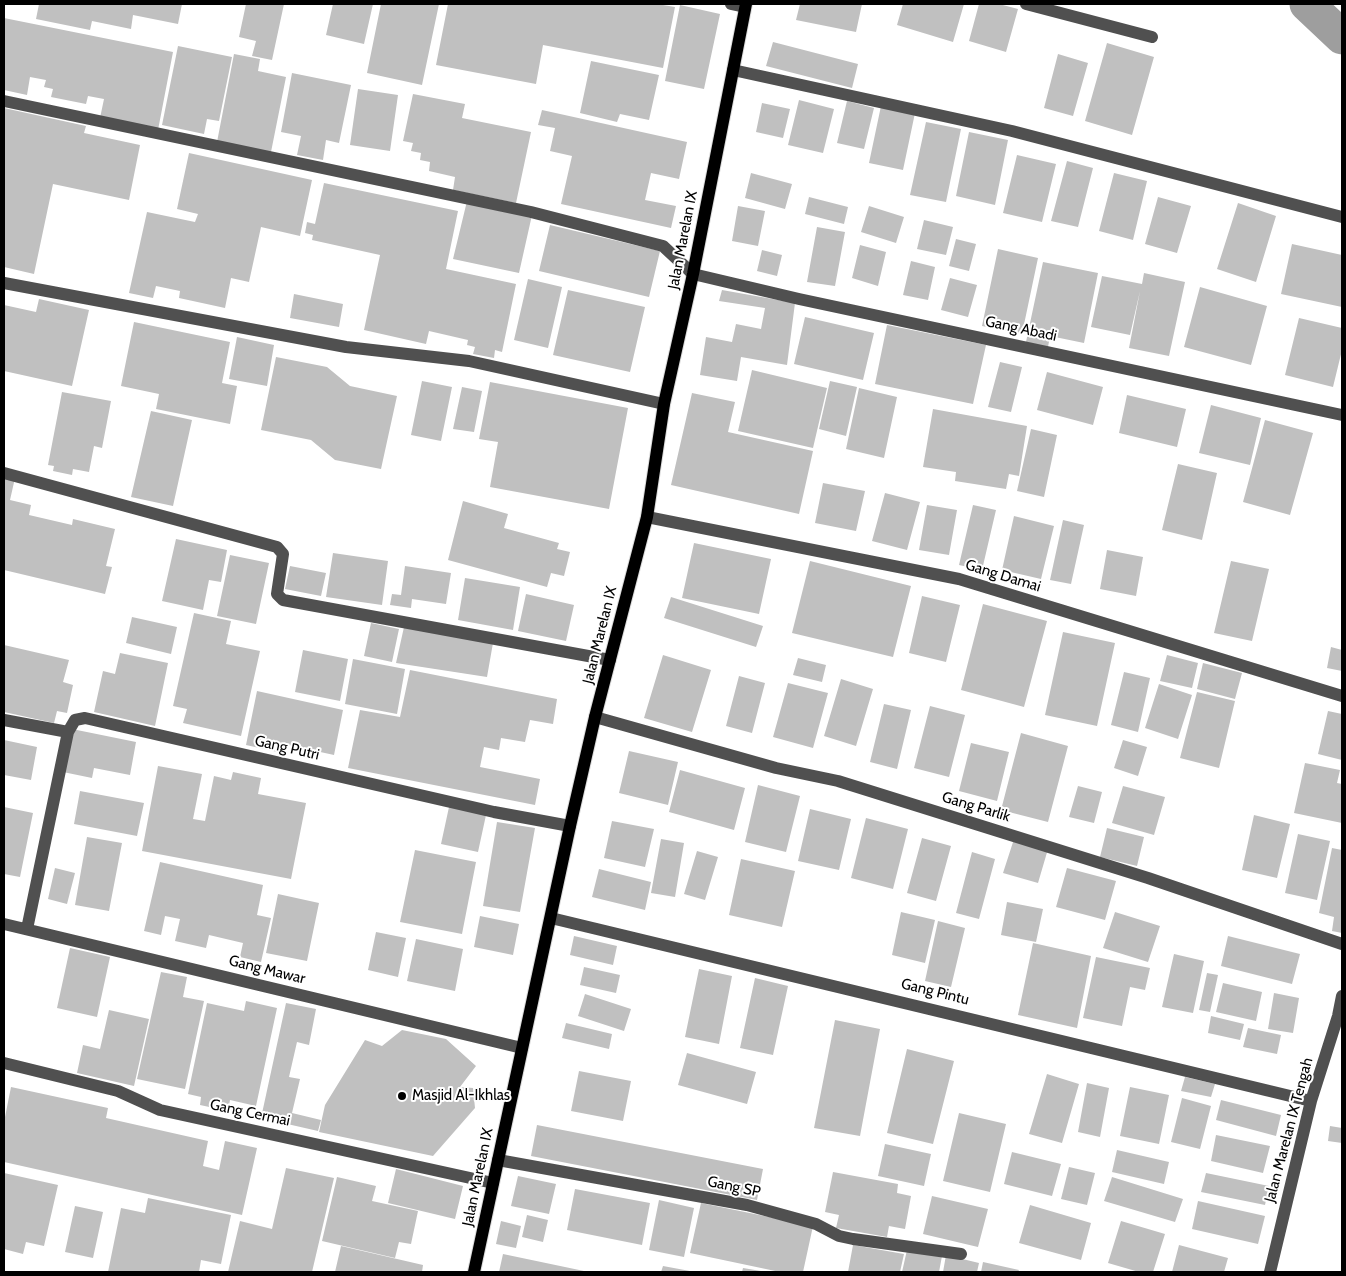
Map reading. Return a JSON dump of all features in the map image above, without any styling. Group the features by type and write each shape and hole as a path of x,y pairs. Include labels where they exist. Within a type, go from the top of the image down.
{"main road":[{"name":"Jalan Marelan IX","path":"474,1272 570,826 595,717 647,517 664,404 693,274 745,5"}],"street":[{"path":"732,4 745,5"},
{"path":"1026,4 1152,37"},
{"path":"733,70 1012,131 1342,217"},
{"path":"4,101 531,212 663,246 693,274"},
{"name":"Gang Abadi","path":"693,274 799,300 1342,415"},
{"path":"4,283 346,347 469,361 664,404"},
{"path":"4,473 276,547 283,554 277,594 283,600 610,660"},
{"name":"Gang Damai","path":"647,517 959,579 1342,696"},
{"name":"Gang Parlik","path":"595,717 776,768 838,781 1148,878 1342,944"},
{"name":"Gang Putri","path":"68,732 75,720 85,718 494,812 570,826"},
{"path":"4,720 68,732 27,929"},
{"name":"Gang Pintu","path":"551,918 1311,1101"},
{"name":"Gang Mawar","path":"4,924 522,1048"},
{"name":"Jalan Marelan IX Tengah","path":"1270,1272 1311,1101 1340,1016 1342,996"},
{"name":"Gang Cermai","path":"4,1063 118,1091 160,1110 493,1183"},
{"name":"Gang SP","path":"498,1160 748,1205 816,1224 839,1236 853,1239 961,1254"}],"building":[{"path":"39,4 182,4 178,24 133,15 131,29 92,21 90,30 36,19"},
{"path":"246,4 284,4 272,60 252,56 256,41 239,37"},
{"path":"333,4 373,4 364,44 326,35"},
{"path":"381,4 439,4 422,85 367,73"},
{"path":"448,4 657,4 675,7 663,68 543,45 536,84 436,65"},
{"path":"800,4 862,4 856,32 796,20"},
{"path":"903,4 964,4 953,42 897,25"},
{"path":"979,4 999,4 1018,9 1006,52 969,41"},
{"path":"680,5 720,14 704,89 665,81"},
{"path":"4,18 173,52 158,130 100,118 104,99 88,96 86,104 51,97 53,89 44,87 46,80 30,77 27,95 4,90"},
{"path":"773,42 858,64 852,88 766,66"},
{"path":"1107,43 1154,57 1132,135 1085,121"},
{"path":"178,46 232,57 219,121 207,119 204,134 162,125"},
{"path":"234,54 260,59 258,71 286,77 271,152 217,142"},
{"path":"1058,54 1088,63 1073,116 1044,108"},
{"path":"591,61 659,75 649,120 620,114 617,122 580,113"},
{"path":"292,73 351,85 339,143 326,140 323,160 297,155 301,136 281,132"},
{"path":"358,89 398,95 390,151 350,145"},
{"path":"413,94 465,104 462,118 531,132 516,203 453,190 455,177 429,171 430,162 420,160 421,153 411,151 413,143 403,141"},
{"path":"799,100 834,109 823,153 788,145"},
{"path":"847,101 874,108 864,149 837,143"},
{"path":"762,103 790,109 783,138 756,132"},
{"path":"881,106 915,113 903,170 869,163"},
{"path":"4,108 86,126 84,133 140,145 129,200 53,184 34,274 4,267"},
{"path":"542,110 687,142 679,179 651,173 645,200 676,206 671,228 561,204 572,156 550,151 555,128 538,125"},
{"path":"926,122 961,129 946,202 910,195"},
{"path":"969,132 1008,140 995,205 956,196"},
{"path":"189,153 312,180 300,236 261,227 249,282 231,278 225,308 179,298 180,291 156,286 153,298 129,293 147,212 195,222 198,214 177,209"},
{"path":"1017,155 1056,164 1042,222 1003,213"},
{"path":"1067,161 1093,168 1078,227 1051,221"},
{"path":"751,173 792,184 785,209 745,198"},
{"path":"1114,173 1147,181 1133,240 1099,231"},
{"path":"324,183 458,211 446,269 516,284 502,352 495,350 494,358 473,354 475,347 467,345 468,340 429,331 426,344 364,330 380,255 312,240 313,235 305,233 307,222 315,224"},
{"path":"809,197 848,207 844,224 805,214"},
{"path":"1158,197 1191,206 1177,253 1145,244"},
{"path":"467,201 532,215 519,273 453,259"},
{"path":"1238,203 1276,216 1256,282 1217,269"},
{"path":"738,206 765,211 758,246 732,241"},
{"path":"869,206 904,217 896,243 861,232"},
{"path":"924,220 953,227 946,255 917,249"},
{"path":"550,225 660,251 649,297 539,271"},
{"path":"817,227 845,232 835,286 807,282"},
{"path":"956,239 976,244 969,271 949,266"},
{"path":"1292,244 1342,255 1342,307 1281,294"},
{"path":"860,245 886,252 878,286 852,278"},
{"path":"998,249 1038,258 1022,334 982,326"},
{"path":"762,250 782,255 777,276 757,271"},
{"path":"911,261 935,267 928,300 903,295"},
{"path":"1043,262 1098,273 1084,343 1050,336 1048,347 1026,342"},
{"path":"1144,273 1185,282 1169,356 1129,348 1140,291 1130,335 1091,327 1102,276 1142,284"},
{"path":"950,278 977,285 968,317 941,310"},
{"path":"528,279 562,287 548,348 514,340"},
{"path":"1200,287 1267,306 1251,365 1184,347"},
{"path":"568,290 645,307 630,372 553,355"},
{"path":"722,290 795,303 787,365 741,357 737,381 700,375 706,337 732,342 736,324 761,329 765,308 719,301"},
{"path":"294,294 343,304 339,327 290,318"},
{"path":"39,299 89,310 72,386 4,371 4,305 36,312"},
{"path":"805,317 874,333 863,380 794,364"},
{"path":"1299,318 1342,328 1342,350 1333,387 1285,375"},
{"path":"134,322 230,342 222,383 237,386 230,424 156,409 159,394 121,386"},
{"path":"887,325 986,345 973,404 875,384"},
{"path":"237,337 274,345 267,386 229,379"},
{"path":"276,357 327,367 350,386 397,396 381,469 335,460 311,440 261,430"},
{"path":"1000,362 1022,367 1011,412 988,407"},
{"path":"752,370 827,388 813,448 738,431"},
{"path":"1047,372 1103,387 1093,425 1037,410"},
{"path":"422,381 452,387 441,441 411,435"},
{"path":"830,381 857,387 846,436 819,429"},
{"path":"490,382 628,408 609,509 490,487 498,442 479,439"},
{"path":"462,387 482,391 474,432 453,429"},
{"path":"859,388 897,397 884,458 846,449"},
{"path":"62,392 111,401 102,448 94,446 89,472 73,469 72,475 53,471 54,466 48,465"},
{"path":"692,393 735,402 728,432 813,451 799,514 671,485"},
{"path":"1127,395 1186,409 1177,447 1119,433"},
{"path":"1211,405 1261,418 1250,465 1199,453"},
{"path":"933,409 1027,426 1019,476 1009,474 1006,489 955,481 956,472 923,467"},
{"path":"151,411 192,420 173,506 131,497"},
{"path":"1265,420 1313,433 1290,515 1243,502"},
{"path":"1031,429 1057,435 1044,497 1017,491"},
{"path":"1178,464 1217,473 1202,540 1162,530"},
{"path":"4,475 15,478 10,500 31,505 29,515 72,525 73,519 115,529 106,566 112,567 105,594 4,570"},
{"path":"823,483 865,491 856,531 815,523"},
{"path":"885,493 920,502 907,550 872,541"},
{"path":"463,501 508,514 504,528 559,543 557,549 570,552 564,576 551,573 547,587 448,560"},
{"path":"927,505 957,510 949,555 919,550"},
{"path":"973,505 996,510 982,570 959,565"},
{"path":"1014,516 1054,526 1041,579 1002,570"},
{"path":"1063,520 1084,525 1071,584 1050,580"},
{"path":"176,539 227,550 221,582 209,580 203,610 162,601"},
{"path":"694,543 771,559 759,614 682,598"},
{"path":"1107,550 1143,557 1136,596 1100,589"},
{"path":"333,553 388,561 382,605 326,597"},
{"path":"230,555 269,563 256,624 217,616"},
{"path":"810,561 911,586 893,657 792,633"},
{"path":"1231,561 1269,569 1252,641 1214,633"},
{"path":"290,566 326,573 321,596 285,589"},
{"path":"405,566 451,573 446,604 412,599 411,608 390,605 392,594 401,595"},
{"path":"465,578 520,587 513,630 458,620"},
{"path":"526,594 574,605 566,641 518,631"},
{"path":"922,596 960,605 946,662 909,653"},
{"path":"671,597 763,626 756,647 664,618"},
{"path":"983,604 1047,621 1024,707 961,690"},
{"path":"194,613 231,621 226,644 260,651 241,736 183,723 187,709 173,706"},
{"path":"132,617 177,627 171,654 126,643"},
{"path":"371,623 399,629 392,662 364,656"},
{"path":"404,627 493,643 487,677 396,663"},
{"path":"1063,632 1115,643 1097,726 1045,715"},
{"path":"4,645 69,660 63,682 73,685 67,713 57,711 54,723 4,712"},
{"path":"1331,647 1342,650 1342,671 1327,668"},
{"path":"303,650 348,659 340,701 295,692"},
{"path":"120,653 168,663 155,726 94,712 103,671 115,674"},
{"path":"663,655 711,670 692,732 644,718"},
{"path":"1167,655 1198,663 1192,688 1160,681"},
{"path":"798,658 826,665 822,682 793,675"},
{"path":"353,659 405,669 397,714 345,704"},
{"path":"1203,663 1242,673 1235,699 1197,689"},
{"path":"410,670 557,699 553,724 530,720 525,742 501,738 499,750 484,747 480,767 540,779 535,805 348,768 360,710 400,717"},
{"path":"1124,672 1150,678 1138,732 1111,725"},
{"path":"739,676 765,683 752,733 726,726"},
{"path":"841,679 873,689 856,746 824,736"},
{"path":"788,683 828,693 813,748 773,737"},
{"path":"1159,684 1192,695 1178,739 1145,728"},
{"path":"257,691 343,710 334,755 284,744 282,753 246,745"},
{"path":"1197,692 1235,701 1219,768 1180,758"},
{"path":"884,704 911,710 897,769 870,762"},
{"path":"930,706 965,715 949,777 914,768"},
{"path":"1328,711 1342,714 1342,760 1318,754"},
{"path":"72,729 136,742 130,775 94,768 92,778 63,772"},
{"path":"1021,733 1068,746 1048,822 1001,810"},
{"path":"4,740 37,747 31,780 4,775"},
{"path":"1123,740 1147,747 1138,776 1114,768"},
{"path":"971,743 1009,752 997,801 959,791"},
{"path":"629,751 678,762 668,805 619,793"},
{"path":"1305,763 1340,770 1337,783 1342,784 1342,823 1294,813"},
{"path":"158,766 202,774 193,819 205,821 214,776 231,780 233,772 261,778 258,794 306,803 291,879 142,851"},
{"path":"680,770 745,788 734,830 669,812"},
{"path":"758,785 800,796 786,852 745,842"},
{"path":"1078,786 1102,792 1094,823 1069,817"},
{"path":"1123,786 1165,797 1154,835 1112,823"},
{"path":"80,791 144,803 137,836 74,824"},
{"path":"4,807 33,813 20,877 4,874"},
{"path":"449,807 486,815 478,852 441,844"},
{"path":"810,809 851,819 839,870 798,861"},
{"path":"1254,815 1290,824 1277,878 1242,870"},
{"path":"866,818 908,829 893,889 851,878"},
{"path":"612,821 654,829 645,867 604,858"},
{"path":"497,822 535,828 520,912 483,906"},
{"path":"1107,828 1144,837 1137,866 1100,857"},
{"path":"1298,834 1330,841 1317,900 1285,893"},
{"path":"87,837 122,843 109,911 75,905"},
{"path":"922,838 951,846 936,901 907,893"},
{"path":"661,839 684,843 675,897 651,893"},
{"path":"1014,839 1048,849 1038,883 1003,873"},
{"path":"1332,848 1342,850 1342,933 1332,931 1334,917 1319,913"},
{"path":"415,850 476,862 462,934 400,922"},
{"path":"697,851 718,857 705,900 684,894"},
{"path":"972,852 995,859 979,919 956,913"},
{"path":"741,859 795,871 782,927 729,915"},
{"path":"160,862 263,885 257,915 271,918 261,962 240,957 243,943 209,935 206,948 175,941 180,919 165,916 161,935 144,931"},
{"path":"55,868 75,873 67,904 48,899"},
{"path":"1067,868 1116,881 1105,920 1056,907"},
{"path":"599,869 651,882 645,910 592,897"},
{"path":"278,894 319,903 307,961 266,953"},
{"path":"1007,902 1043,909 1036,942 1001,935"},
{"path":"901,912 935,920 925,963 892,955"},
{"path":"1115,912 1160,926 1148,962 1103,948"},
{"path":"480,916 519,924 513,955 474,947"},
{"path":"938,921 965,928 951,987 925,981"},
{"path":"376,932 406,938 398,977 368,970"},
{"path":"574,936 617,946 613,965 570,955"},
{"path":"1228,936 1300,954 1292,984 1221,966"},
{"path":"416,939 463,949 455,991 407,981"},
{"path":"1033,943 1091,956 1077,1028 1018,1015"},
{"path":"70,948 110,957 97,1017 57,1008"},
{"path":"1174,954 1204,961 1193,1013 1162,1007"},
{"path":"1096,957 1150,968 1145,990 1130,987 1122,1026 1083,1018"},
{"path":"584,967 620,975 616,993 580,985"},
{"path":"699,969 732,976 719,1044 685,1037"},
{"path":"161,972 187,977 183,997 204,1001 185,1089 137,1079"},
{"path":"1207,973 1218,975 1210,1012 1199,1010"},
{"path":"755,978 788,986 773,1055 740,1048"},
{"path":"1223,983 1262,992 1256,1021 1216,1012"},
{"path":"1274,993 1299,998 1293,1033 1268,1029"},
{"path":"585,994 631,1009 624,1031 578,1016"},
{"path":"246,1001 277,1008 256,1106 230,1100 228,1111 200,1105 201,1097 188,1094 207,1003 244,1011"},
{"path":"286,1003 316,1009 309,1045 297,1042 289,1077 300,1079 292,1113 321,1120 318,1131 261,1118"},
{"path":"109,1010 149,1019 134,1086 77,1073 83,1045 100,1049"},
{"path":"1211,1016 1244,1024 1240,1040 1208,1033"},
{"path":"835,1020 880,1029 860,1136 814,1128"},
{"path":"566,1023 612,1034 609,1049 562,1038"},
{"path":"1248,1028 1281,1035 1277,1054 1243,1047"},
{"name":"Masjid Al-Ikhlas","path":"402,1030 446,1039 476,1066 460,1087 473,1088 475,1108 433,1156 319,1132 325,1105 365,1040 382,1046"},
{"path":"907,1049 954,1061 933,1144 887,1133"},
{"path":"687,1053 756,1072 747,1104 678,1085"},
{"path":"579,1071 631,1081 623,1121 571,1111"},
{"path":"1047,1074 1079,1084 1062,1143 1029,1134"},
{"path":"1185,1077 1215,1084 1211,1097 1181,1091"},
{"path":"1087,1083 1109,1088 1100,1137 1078,1132"},
{"path":"11,1087 108,1108 106,1118 208,1141 203,1166 219,1170 225,1141 257,1148 242,1215 4,1162 4,1122"},
{"path":"1130,1087 1169,1095 1159,1144 1120,1136"},
{"path":"1182,1098 1211,1106 1200,1149 1171,1142"},
{"path":"1221,1100 1281,1115 1276,1136 1216,1120"},
{"path":"959,1113 1006,1124 990,1192 943,1181"},
{"path":"537,1125 763,1169 757,1200 531,1156"},
{"path":"1330,1126 1342,1128 1342,1143 1328,1141"},
{"path":"1216,1135 1270,1146 1263,1173 1211,1161"},
{"path":"885,1144 931,1154 924,1186 878,1176"},
{"path":"1117,1150 1169,1162 1164,1184 1112,1172"},
{"path":"1012,1152 1061,1164 1052,1196 1004,1184"},
{"path":"1069,1167 1095,1173 1087,1205 1061,1199"},
{"path":"286,1168 334,1178 312,1272 228,1272 240,1221 272,1229"},
{"path":"396,1169 463,1186 455,1219 388,1203"},
{"path":"833,1172 898,1184 897,1193 911,1196 905,1229 889,1226 887,1237 836,1228 839,1215 825,1212"},
{"path":"4,1173 58,1185 44,1246 26,1242 23,1254 4,1249"},
{"path":"1206,1173 1269,1186 1265,1205 1201,1192"},
{"path":"518,1176 556,1184 549,1214 511,1206"},
{"path":"337,1177 376,1186 372,1201 418,1211 411,1244 399,1242 395,1258 322,1241"},
{"path":"1112,1177 1183,1199 1175,1222 1104,1201"},
{"path":"575,1189 650,1203 642,1245 567,1230"},
{"path":"932,1196 988,1209 978,1247 923,1234"},
{"path":"148,1198 231,1215 221,1264 201,1260 199,1272 108,1272 121,1208 145,1213"},
{"path":"659,1200 694,1208 684,1257 649,1250"},
{"path":"1198,1201 1265,1216 1258,1244 1192,1229"},
{"path":"701,1203 813,1226 803,1272 780,1272 690,1253"},
{"path":"1030,1205 1091,1223 1081,1260 1019,1243"},
{"path":"75,1206 103,1212 93,1258 65,1252"},
{"path":"527,1215 548,1220 543,1242 522,1237"},
{"path":"501,1221 521,1226 516,1248 496,1244"},
{"path":"1121,1221 1165,1234 1153,1272 1139,1272 1108,1263"},
{"path":"853,1245 904,1254 900,1272 848,1272"},
{"path":"1179,1245 1228,1258 1224,1272 1172,1272"},
{"path":"341,1246 423,1265 422,1272 335,1272"},
{"path":"907,1250 942,1256 939,1272 902,1272"},
{"path":"503,1254 584,1271 499,1272"},
{"path":"946,1255 979,1263 977,1272 943,1272"},
{"path":"983,1262 1019,1270 1018,1272 981,1272"},
{"path":"663,1266 690,1271 690,1272 661,1272"},
{"path":"743,1268 761,1271 761,1272 742,1272"}],"waterway":[{"path":"1307,4 1342,37"}],"place":[{"name":"Masjid Al-Ikhlas","path":"402,1096"}]}
